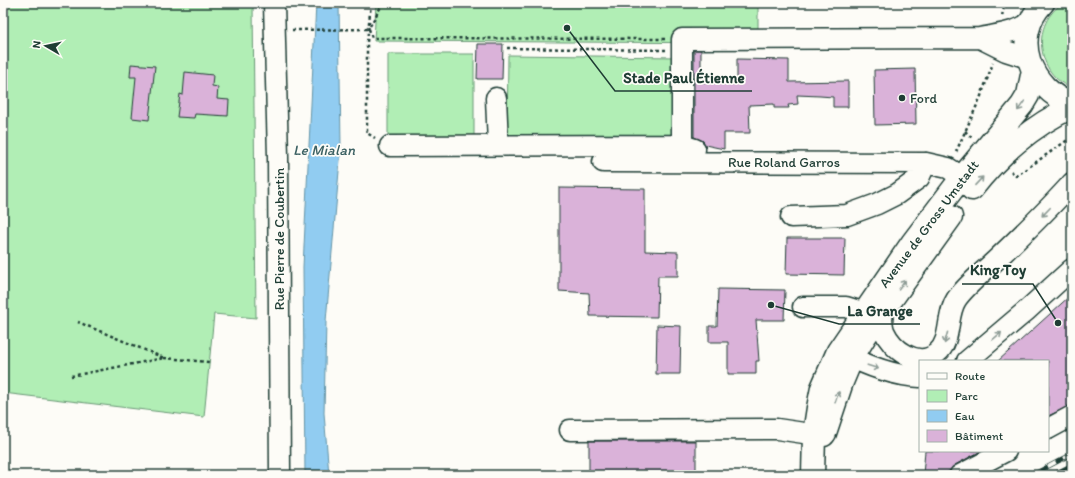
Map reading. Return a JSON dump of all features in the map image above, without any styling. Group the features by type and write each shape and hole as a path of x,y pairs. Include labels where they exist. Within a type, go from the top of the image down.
{"main road":[{"name":"Avenue de Gross Umstadt","path":"813,475 819,435 842,382 845,354 872,313 955,172 1022,105 1028,95 1030,64 1028,32 1038,8"},
{"path":"1030,64 1040,82 1050,93 1072,105"},
{"name":"Avenue de Gross Umstadt","path":"872,313 940,231 976,184 1023,137 1040,124 1072,105"},
{"name":"Avenue de Gross Umstadt","path":"817,475 819,435"}],"street":[{"name":"Rue Pierre de Coubertin","path":"274,3 278,157 280,475"},
{"path":"682,144 682,45 785,40 980,38 1026,26 1038,8"},
{"path":"980,38 1030,64"},
{"path":"496,98 498,144"},
{"path":"390,146 498,144 682,144 730,162"},
{"name":"Rue Roland Garros","path":"603,162 926,163 955,172"},
{"path":"791,217 847,216 877,204 897,194 920,178 926,163"},
{"path":"803,307 846,307 872,313 898,351 909,357 921,360 929,358 938,353 944,346 956,300 1046,211 1072,183"},
{"path":"968,360 1072,269"},
{"path":"845,354 870,367 892,373 919,377"},
{"path":"1049,428 1072,416"},
{"path":"570,430 777,429 819,435"},
{"path":"960,475 1004,452"}],"path":[{"path":"371,3 367,42 367,133 390,146"},
{"path":"383,3 369,28 372,38 682,45"},
{"path":"1000,21 1005,3"},
{"path":"297,29 369,28"},
{"path":"507,48 682,45"},
{"path":"955,172 994,60"},
{"path":"1006,167 1016,176 1072,137"},
{"path":"78,322 164,358"},
{"path":"71,376 164,358 209,362"}],"green space":[{"path":"3,3 253,3 256,318 214,314 204,417 3,393"},
{"path":"376,3 758,3 758,43 374,41"},
{"path":"1064,3 1072,3 1072,88 1060,81 1051,72 1045,60 1042,48 1042,35 1046,22 1053,12"},
{"path":"388,54 474,54 474,139 388,139"},
{"path":"508,55 677,57 676,141 507,140"}],"water":[{"name":"Le Mialan","path":"316,3 339,3 341,148 326,321 324,413 329,475 305,475 303,267"}],"building":[{"path":"478,44 503,44 502,79 477,79"},
{"path":"694,50 701,50 701,82 737,82 737,59 789,60 789,82 848,81 848,107 833,107 833,97 797,95 798,104 788,105 789,108 774,108 774,104 749,105 750,133 724,133 724,149 705,145 703,141 694,137"},
{"path":"131,64 155,66 149,120 132,118 136,77 130,77"},
{"path":"915,69 916,124 875,125 874,70"},
{"path":"185,72 213,75 212,86 218,87 217,99 229,100 228,116 195,114 194,118 177,117 180,94 183,95"},
{"path":"559,188 645,189 645,251 678,252 678,276 658,276 657,317 590,316 589,293 559,291"},
{"path":"787,238 845,238 844,275 786,274"},
{"path":"718,289 785,290 784,320 756,320 759,361 756,361 756,374 728,374 728,342 709,342 709,326 717,326"},
{"path":"1072,294 1072,405 1049,416 1049,360 999,360"},
{"path":"657,325 681,326 680,374 656,374"},
{"path":"589,441 696,441 696,475 589,475"},
{"path":"925,452 979,452 955,465 943,475 923,475"}],"railway":[{"path":"1032,475 1072,454"},
{"path":"1052,475 1072,465"}],"place":[{"name":"Stade Paul Étienne","path":"567,28"},
{"name":"Ford","path":"902,98"},
{"name":"La Grange","path":"771,305"},
{"name":"King Toy","path":"1058,323"}]}
